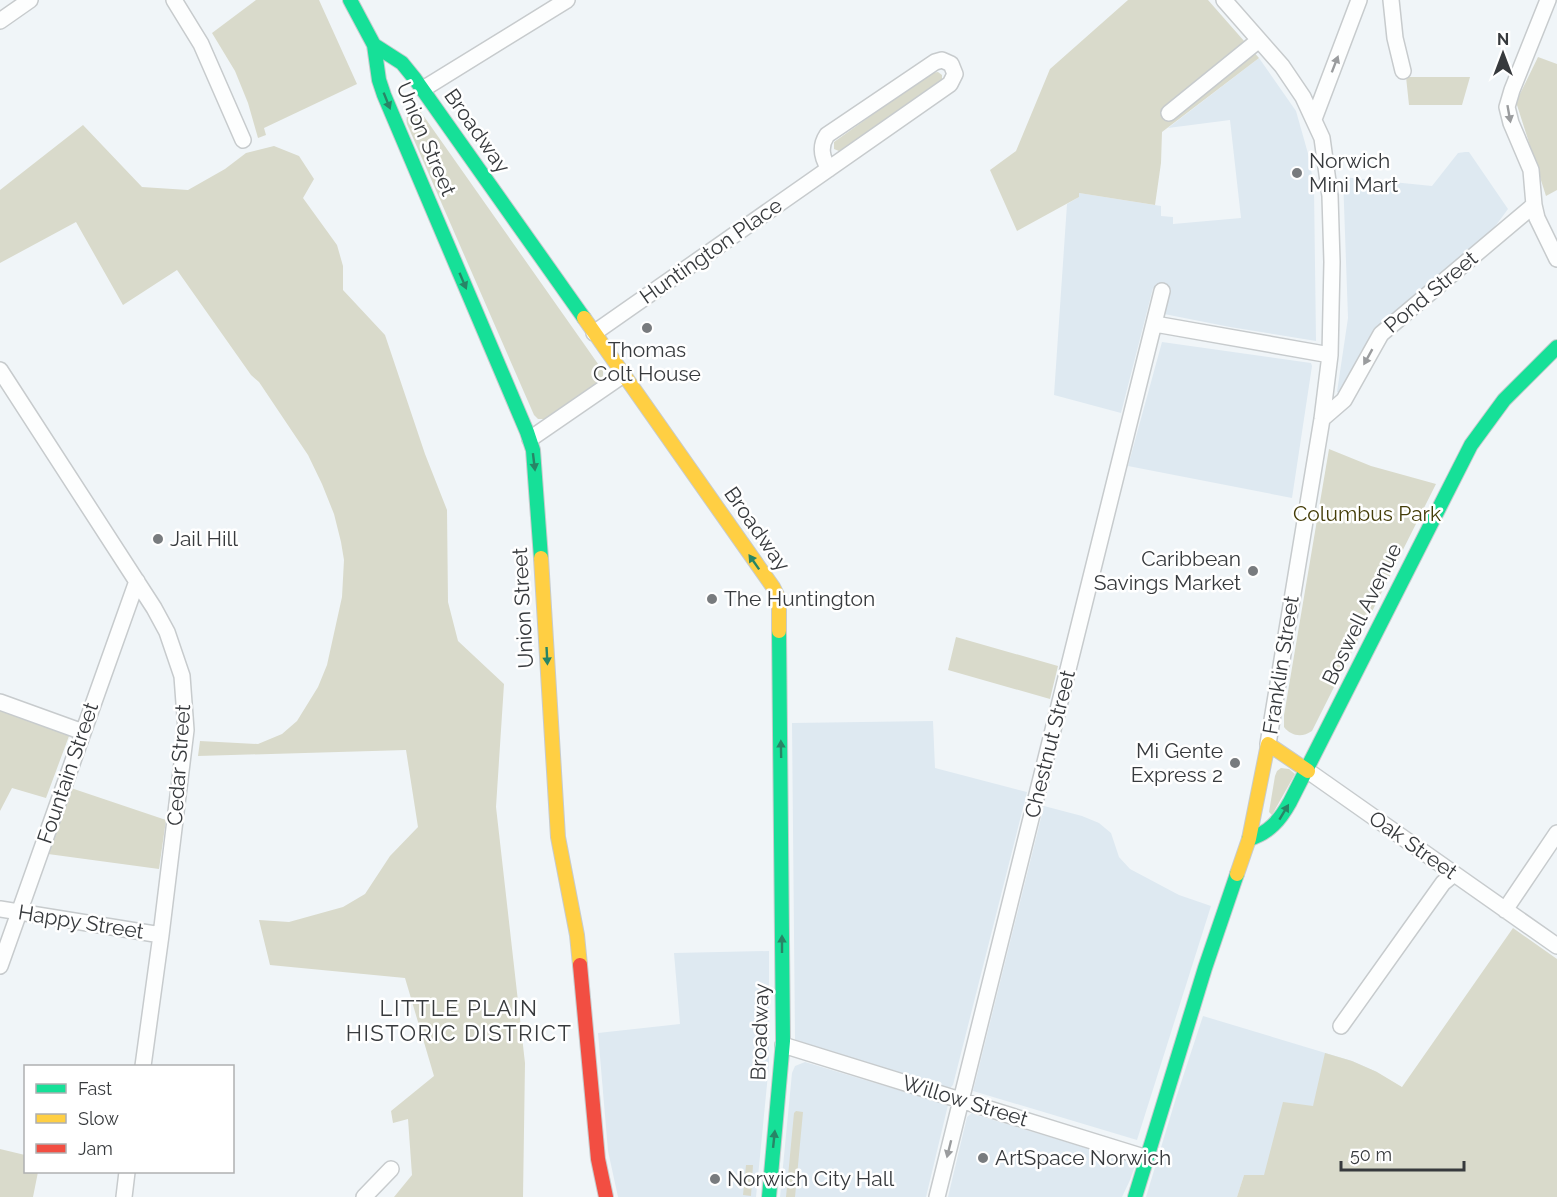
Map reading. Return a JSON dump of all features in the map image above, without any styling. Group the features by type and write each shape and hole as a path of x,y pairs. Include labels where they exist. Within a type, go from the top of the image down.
{"main road":[{"name":"Broadway","path":"350,0 374,45 402,63 423,89 779,599 783,1045 769,1197"},
{"name":"Union Street","path":"374,45 379,80 384,95 530,439 537,497 558,837 577,935 598,1159 606,1197"},
{"name":"Boswell Avenue","path":"1249,839 1262,835 1278,822 1308,771 1483,424 1511,391 1557,347"},
{"name":"Oak Street","path":"1268,744 1308,771"},
{"name":"Franklin Street","path":"1135,1197 1205,968 1249,839 1268,744"}],"street":[{"path":"0,21 30,0"},
{"path":"174,0 201,44 243,140"},
{"path":"423,89 567,0"},
{"name":"Franklin Street","path":"1224,0 1297,86 1323,142 1329,186 1332,262 1330,355 1322,419 1268,744"},
{"path":"1314,119 1359,0"},
{"path":"1391,0 1395,38 1403,71"},
{"path":"1548,0 1507,107 1511,123 1531,170 1534,205 1540,224 1557,259"},
{"path":"1169,113 1259,40"},
{"name":"Huntington Place","path":"594,333 829,169 952,83 955,71 951,64 942,60 935,62 827,135 822,146 829,169"},
{"name":"Pond Street","path":"1322,419 1344,400 1381,334 1534,205"},
{"name":"Chestnut Street","path":"937,1197 1162,291"},
{"path":"1155,324 1330,355"},
{"name":"Cedar Street","path":"0,370 137,581 167,632 182,675 186,729 162,935 143,1065"},
{"path":"530,439 623,375"},
{"path":"0,400 12,390"},
{"name":"Fountain Street","path":"0,966 137,581"},
{"path":"0,702 83,732"},
{"name":"Oak Street","path":"1308,771 1557,946"},
{"path":"1505,909 1557,832"},
{"path":"1341,1026 1443,883 1454,873"},
{"name":"Happy Street","path":"0,909 162,935"},
{"name":"Willow Street","path":"783,1045 1147,1158"},
{"path":"364,1197 391,1169"},
{"path":"124,1197 128,1173"}],"shaded area":[{"path":"1259,58 1296,111 1309,157 1314,188 1316,341 1164,314 1167,291 1153,288 1121,413 1054,395 1067,204 1079,197 1079,193 1161,206 1161,216 1173,217 1173,224 1241,218 1230,120 1168,128"},
{"path":"1469,152 1508,209 1491,232 1383,325 1340,393 1337,392 1348,318 1343,177 1432,186 1458,153"},
{"path":"1162,342 1311,363 1292,498 1128,466"},
{"path":"933,721 935,768 1027,792 953,1085 950,1088 798,1043 795,1039 792,723"},
{"path":"1044,806 1099,823 1111,833 1119,857 1130,869 1179,895 1211,906 1137,1140 973,1091"},
{"path":"769,951 769,1064 756,1197 618,1197 608,1151 598,1033 680,1024 674,953"},
{"path":"1203,1016 1352,1061 1377,1072 1264,1175 1244,1175 1237,1197 1146,1197 1176,1098"},
{"path":"805,1062 948,1105 926,1197 780,1197 792,1073 795,1066"},
{"path":"973,1112 976,1115 1127,1160 1135,1166 1122,1197 948,1197 967,1117"}],"green space":[{"path":"256,0 319,0 357,84 264,128 266,135 258,138 248,103 235,71 212,33"},
{"path":"1128,0 1208,0 1259,58 1162,132 1161,163 1155,205 1079,193 1079,197 1017,231 990,170 1016,151 1050,69"},
{"path":"1538,57 1557,64 1557,190 1546,196 1516,102"},
{"path":"938,72 942,75 942,82 843,150 834,149 834,142 931,73"},
{"path":"1406,77 1470,77 1462,105 1409,105"},
{"path":"418,108 603,371 599,382 544,419 538,419 534,415 407,124 408,113"},
{"path":"83,125 142,187 188,190 225,169 246,153 274,146 299,156 314,179 303,198 337,245 343,266 343,290 385,335 425,454 447,510 448,602 458,641 504,684 496,807 525,1063 523,1197 394,1197 412,1175 408,1119 393,1123 391,1111 434,1076 405,978 270,965 259,920 289,922 343,907 365,894 390,856 418,827 406,750 198,756 200,741 258,744 282,734 297,721 318,687 327,665 342,597 344,560 341,542 334,514 308,455 259,382 251,375 177,270 123,305 76,222 0,263 0,190"},
{"name":"Columbus Park","path":"1329,449 1371,466 1436,484 1312,731 1304,735 1297,735 1284,727 1284,715"},
{"path":"956,637 1058,666 1050,699 948,670"},
{"path":"0,710 69,736 46,798 12,788 0,811"},
{"path":"1281,768 1289,769 1295,774 1272,815 1269,812 1275,776"},
{"path":"71,788 166,820 159,869 48,854"},
{"path":"1513,928 1557,959 1557,1197 1237,1197 1244,1175 1264,1175 1283,1102 1313,1106 1325,1053 1377,1072 1402,1087"},
{"path":"803,1112 795,1197 786,1197 794,1113"},
{"path":"0,1149 24,1155 24,1173 38,1173 33,1197 0,1197"},
{"path":"746,1165 753,1165 751,1196 743,1195"}],"traffic: fast":[{"path":"350,0 374,45 402,63 415,79 584,318"},
{"path":"374,45 379,80 384,95 533,450 541,558"},
{"path":"1249,839 1273,825 1290,802 1471,445 1504,400 1557,347"},
{"path":"769,1197 783,1041 779,631"},
{"path":"1135,1197 1205,968 1237,874"}],"traffic: slow":[{"path":"584,318 773,587 779,599 779,631"},
{"path":"541,558 558,837 577,935 580,965"},
{"path":"1237,874 1249,839 1268,744 1308,771"}],"traffic: jam":[{"path":"580,965 598,1159 606,1197"}],"place":[{"name":"Norwich Mini Mart","path":"1297,173"},
{"name":"Thomas Colt House","path":"647,328"},
{"name":"Jail Hill","path":"158,539"},
{"name":"Caribbean Savings Market","path":"1253,571"},
{"name":"The Huntington","path":"712,599"},
{"name":"Mi Gente Express 2","path":"1235,763"},
{"name":"ArtSpace Norwich","path":"983,1158"},
{"name":"Norwich City Hall","path":"715,1179"}],"district":[{"name":"LITTLE PLAIN HISTORIC DISTRICT","path":"459,1020"}]}
